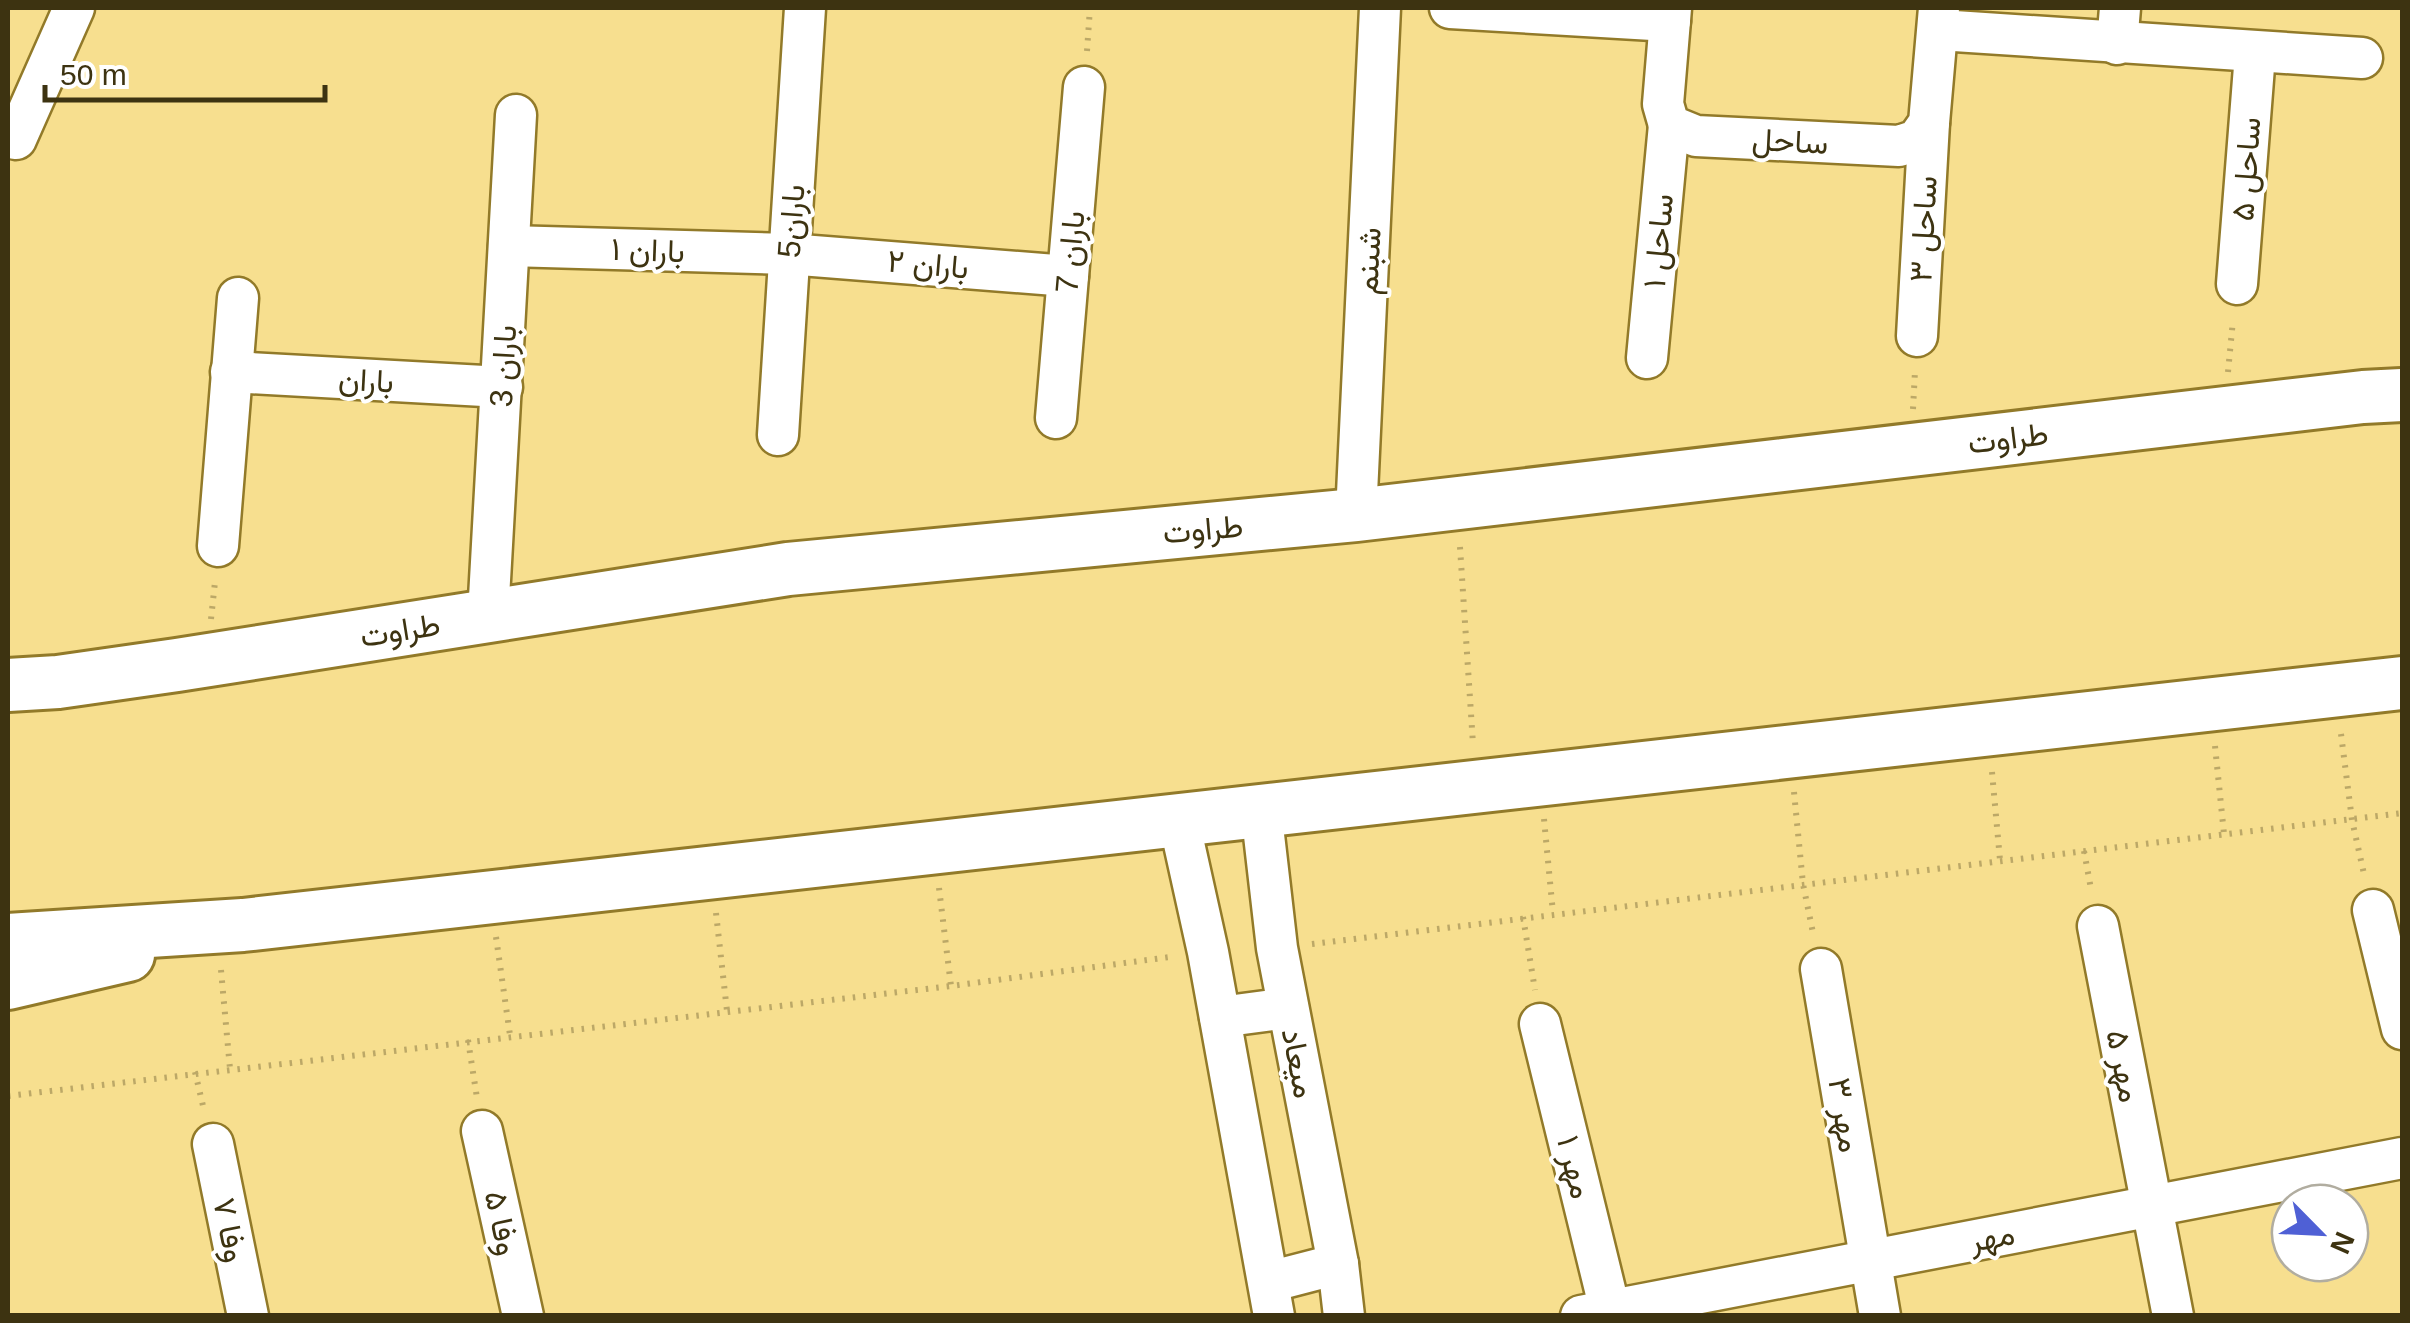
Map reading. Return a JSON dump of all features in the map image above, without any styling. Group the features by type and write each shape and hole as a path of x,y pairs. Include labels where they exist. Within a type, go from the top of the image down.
{"main road":[{"path":"2383,396 2402,361"},
{"name":"طراوت","path":"8,693 33,683 788,569 1356,515 2383,396"},
{"path":"8,653 192,662"},
{"path":"11,949 2402,683"}],"street":[{"path":"12,137 74,8"},
{"name":"باران5","path":"778,435 805,8"},
{"name":"شبنم","path":"1356,515 1380,8"},
{"path":"1450,8 1671,14 1663,104 1668,125"},
{"path":"1929,123 1939,19 2119,26 2254,54 2362,58"},
{"name":"ساحل ۵","path":"2236,284 2254,54"},
{"name":"باران 7","path":"1056,418 1084,87"},
{"name":"باران 3","path":"488,616 516,115"},
{"name":"ساحل","path":"1668,125 1696,136 1899,146 1917,140 1929,123"},
{"name":"ساحل ۳","path":"1917,336 1929,123"},
{"name":"ساحل ۱","path":"1647,358 1668,125"},
{"name":"باران ۱","path":"508,246 788,254"},
{"name":"باران ۲","path":"788,254 1068,276"},
{"path":"218,546 238,298"},
{"name":"باران","path":"231,372 502,387"},
{"name":"میعاد","path":"1261,809 1277,948 1338,1264 1344,1316"},
{"path":"1179,821 1220,1017 1271,1299 1338,1264"},
{"path":"2373,910 2402,1029"},
{"name":"مهر ۵","path":"2098,926 2173,1316"},
{"name":"مهر ۳","path":"1821,969 1880,1316"},
{"path":"1220,1017 1288,1008"},
{"name":"مهر ۱","path":"1540,1024 1596,1313"},
{"name":"وفا ۵","path":"482,1131 522,1316"},
{"name":"وفا ۷","path":"213,1144 248,1316"},
{"name":"مهر","path":"1596,1313 2402,1158"}],"path":[{"path":"2225,413 2236,284"},
{"path":"1910,450 1917,336"},
{"path":"1456,503 1475,785"},
{"path":"192,662 218,546"},
{"path":"2335,690 2352,820 2373,910"},
{"path":"2210,704 2224,834"},
{"path":"1988,728 2000,860"},
{"path":"1790,751 1803,884 1821,969"},
{"path":"1540,778 1553,913"},
{"path":"934,848 951,986"},
{"path":"712,873 727,1012"},
{"path":"490,898 510,1035"},
{"path":"1523,917 1540,1024"},
{"path":"468,1040 482,1131"}]}
